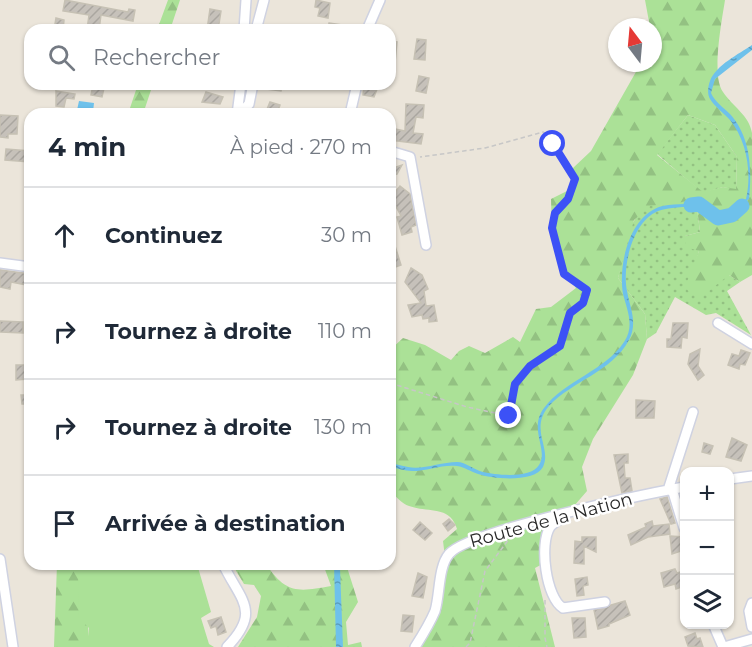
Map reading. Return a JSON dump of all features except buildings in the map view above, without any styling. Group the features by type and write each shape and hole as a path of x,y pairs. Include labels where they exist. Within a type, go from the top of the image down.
{"street":[{"path":"244,24 246,0"},
{"path":"258,24 264,0"},
{"path":"370,24 380,0"},
{"path":"239,108 240,90"},
{"path":"245,108 249,104 252,90"},
{"path":"351,108 356,90"},
{"path":"396,153 410,157 426,245"},
{"path":"0,263 24,266"},
{"path":"718,323 752,344"},
{"path":"681,521 670,490 693,412"},
{"path":"734,478 752,476"},
{"name":"Route de la Nation","path":"415,647 434,614 447,556 457,546 518,526 680,488"},
{"path":"566,514 550,528 545,548 548,586 563,608 605,602"},
{"path":"0,559 13,647"},
{"path":"226,570 244,600 247,616 244,627 227,647"},
{"path":"752,603 749,611 752,627"},
{"path":"715,629 724,647 752,639"}],"path":[{"path":"396,385 467,407 509,416 515,384 530,366 560,346 570,313 583,303 587,290 564,274 552,228 555,213 568,199 575,179 548,135 543,132 485,148 432,157 410,157"},
{"path":"466,647 470,643 485,571 518,526"},
{"path":"547,647 545,638 548,586"}],"green space":[{"path":"168,0 180,0 172,24 159,24"},
{"path":"645,0 725,0 718,48 718,74 723,92 748,121 752,133 752,275 740,282 729,275 701,297 690,293 685,287 699,251 686,247 685,236 700,232 696,200 650,206 634,220 618,278 645,314 647,339 633,375 593,439 582,467 587,491 548,536 548,561 535,568 555,647 420,647 434,620 442,596 445,571 443,541 457,529 454,521 444,513 406,505 396,497 396,344 403,338 425,345 451,360 459,351 469,346 485,353 513,337 520,342 536,309 551,307 576,288 563,266 556,246 551,199 569,190 573,168 591,151 636,72 662,72 662,18 648,18","holes":["688,115 715,125 737,157 736,189 723,187 703,192 657,155"]},
{"path":"136,90 151,90 145,108 130,108"},
{"path":"688,115 715,125 737,157 736,190 723,187 703,193 657,154"},
{"path":"696,200 700,232 685,236 699,251 692,274 729,275 740,282 727,291 751,335 716,313 706,315 675,297 656,333 647,339 645,314 618,278 630,228 641,212 649,206 666,202"},
{"path":"57,570 93,570 88,626 90,647 54,647"},
{"path":"78,570 199,570 211,612 201,618 209,644 214,647 89,647 89,628 79,618"},
{"path":"236,570 270,570 287,586 301,590 331,586 325,570 348,570 358,602 346,622 348,645 361,642 362,647 238,647 257,617 261,596 254,585 244,584"}],"water":[{"path":"752,45 752,50 715,79 711,93 737,123 746,143 750,165 749,199 722,220 711,219 698,206 658,211 641,225 631,246 626,270 627,291 633,322 632,334 622,351 613,360 558,397 543,414 541,430 545,460 543,467 531,476 522,478 485,476 457,466 412,471 396,468 396,464 414,468 457,462 483,472 513,475 529,472 539,465 542,453 538,424 544,408 563,390 606,361 616,352 627,336 630,324 623,294 622,270 628,244 640,221 659,207 700,203 712,216 721,218 746,199 748,168 741,138 730,120 714,105 708,95 713,75 728,60"},
{"path":"79,101 94,103 93,108 77,108"},
{"path":"334,570 340,570 343,647 336,647"}],"waterway":[{"path":"691,205 699,204 718,218 732,215 742,206"}],"route":[{"path":"509,416 515,384 530,366 549,351 560,346 570,313 583,303 587,290 564,274 552,228 555,213 568,199 575,179 553,144"}]}
